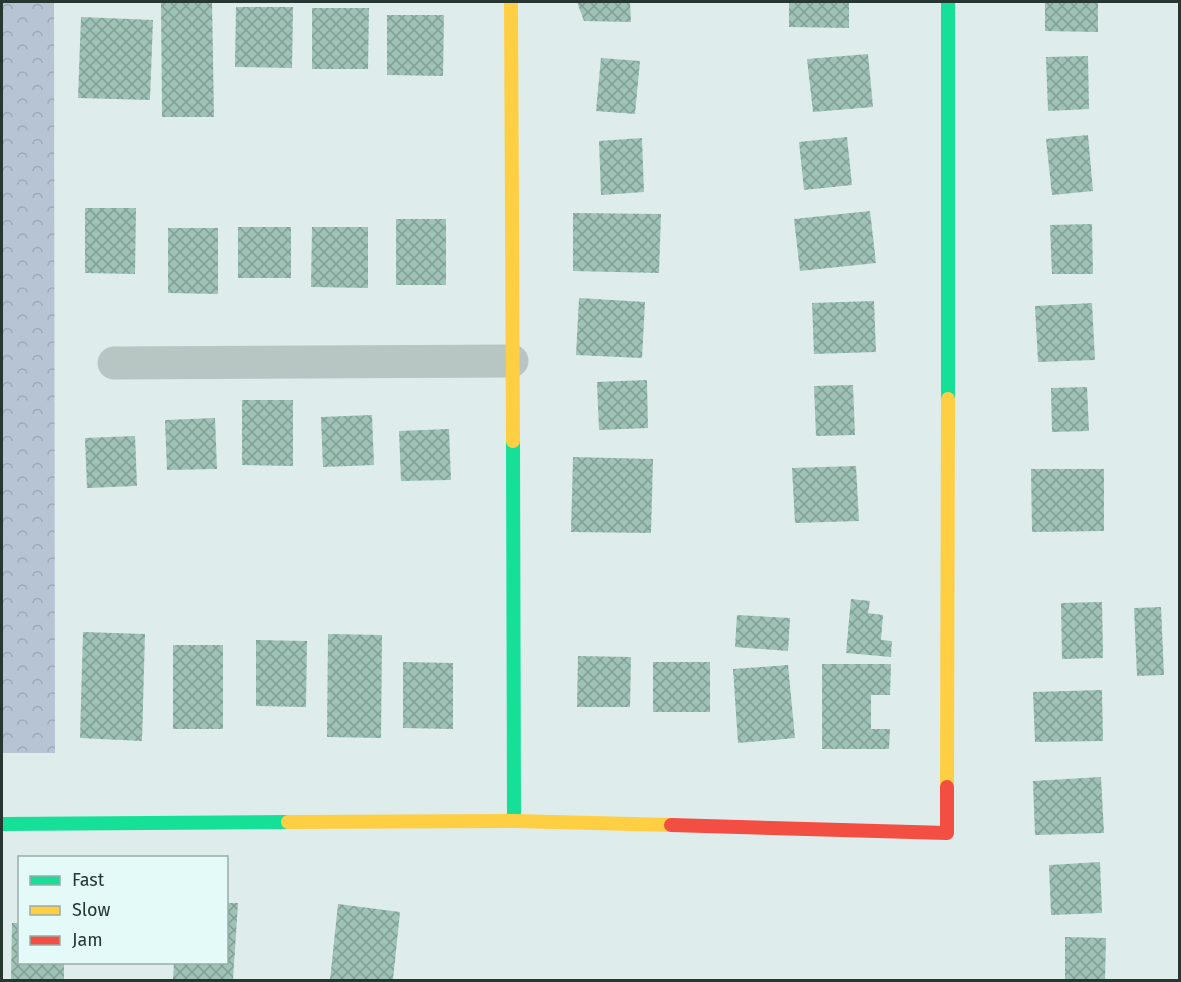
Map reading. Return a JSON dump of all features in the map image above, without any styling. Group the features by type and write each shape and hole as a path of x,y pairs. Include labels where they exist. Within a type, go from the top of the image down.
{"street":[{"path":"511,2 514,821"},
{"path":"2,824 514,821 947,833 948,2"},
{"path":"114,363 512,361"}],"green space":[{"path":"2,2 54,2 55,753 2,753"}],"building":[{"path":"161,2 212,2 214,117 162,117"},
{"path":"577,2 630,2 631,22 584,21"},
{"path":"789,2 849,2 849,28 789,27"},
{"path":"1045,2 1098,2 1098,32 1045,31"},
{"path":"236,7 293,7 292,68 235,67"},
{"path":"312,8 369,8 368,69 312,69"},
{"path":"387,15 444,15 443,76 387,75"},
{"path":"81,17 153,20 150,100 78,98"},
{"path":"868,54 873,107 813,112 807,59"},
{"path":"1088,56 1089,109 1048,111 1046,57"},
{"path":"601,58 640,61 635,114 596,111"},
{"path":"1088,135 1093,191 1052,195 1046,139"},
{"path":"847,137 852,185 804,190 799,142"},
{"path":"642,138 644,192 601,195 599,141"},
{"path":"85,208 136,208 135,274 85,273"},
{"path":"870,211 876,263 800,271 794,219"},
{"path":"573,213 661,214 659,273 573,271"},
{"path":"396,219 446,219 446,285 396,285"},
{"path":"1092,224 1093,274 1052,274 1050,225"},
{"path":"238,227 291,227 291,278 238,278"},
{"path":"312,227 368,227 368,288 311,287"},
{"path":"168,228 218,228 218,294 168,293"},
{"path":"579,298 645,302 642,358 576,355"},
{"path":"874,301 876,352 814,354 812,303"},
{"path":"1092,303 1095,360 1038,362 1035,306"},
{"path":"647,380 648,428 599,430 597,382"},
{"path":"853,385 855,435 816,436 814,386"},
{"path":"1087,387 1089,431 1052,432 1051,388"},
{"path":"242,400 293,400 293,466 242,465"},
{"path":"372,415 374,465 323,467 321,417"},
{"path":"215,418 217,469 167,470 165,420"},
{"path":"449,429 451,480 401,481 399,431"},
{"path":"135,436 137,486 87,488 85,438"},
{"path":"573,457 653,459 651,533 571,532"},
{"path":"856,466 859,521 795,523 792,468"},
{"path":"1031,469 1104,469 1104,531 1032,532"},
{"path":"851,599 870,601 868,613 883,615 881,640 892,641 891,657 846,653"},
{"path":"1102,602 1103,658 1062,659 1061,603"},
{"path":"1161,607 1164,675 1137,676 1134,608"},
{"path":"737,615 790,618 788,651 735,647"},
{"path":"83,632 145,634 142,741 80,738"},
{"path":"328,634 382,635 381,738 327,737"},
{"path":"256,640 307,641 306,707 256,706"},
{"path":"173,645 223,645 223,729 173,729"},
{"path":"578,656 631,657 630,707 577,707"},
{"path":"403,662 453,663 453,729 403,728"},
{"path":"653,662 710,662 710,712 653,712"},
{"path":"822,664 891,664 890,695 871,695 871,729 890,729 889,749 822,749"},
{"path":"788,665 795,738 738,743 733,669"},
{"path":"1102,690 1103,741 1035,742 1033,692"},
{"path":"1101,777 1104,833 1035,835 1033,781"},
{"path":"1100,862 1102,913 1051,915 1049,865"},
{"path":"228,903 238,903 233,980 173,980 174,964 228,964"},
{"path":"338,904 400,912 393,980 330,980"},
{"path":"12,923 18,923 18,964 64,964 64,980 11,980"},
{"path":"1065,937 1106,938 1105,980 1065,980"}],"traffic: fast":[{"path":"948,2 948,399"},
{"path":"513,441 514,821"},
{"path":"2,824 288,822"}],"traffic: slow":[{"path":"511,2 513,441"},
{"path":"947,787 948,399"},
{"path":"288,822 514,821 671,825"}],"traffic: jam":[{"path":"671,825 947,833 947,787"}]}
